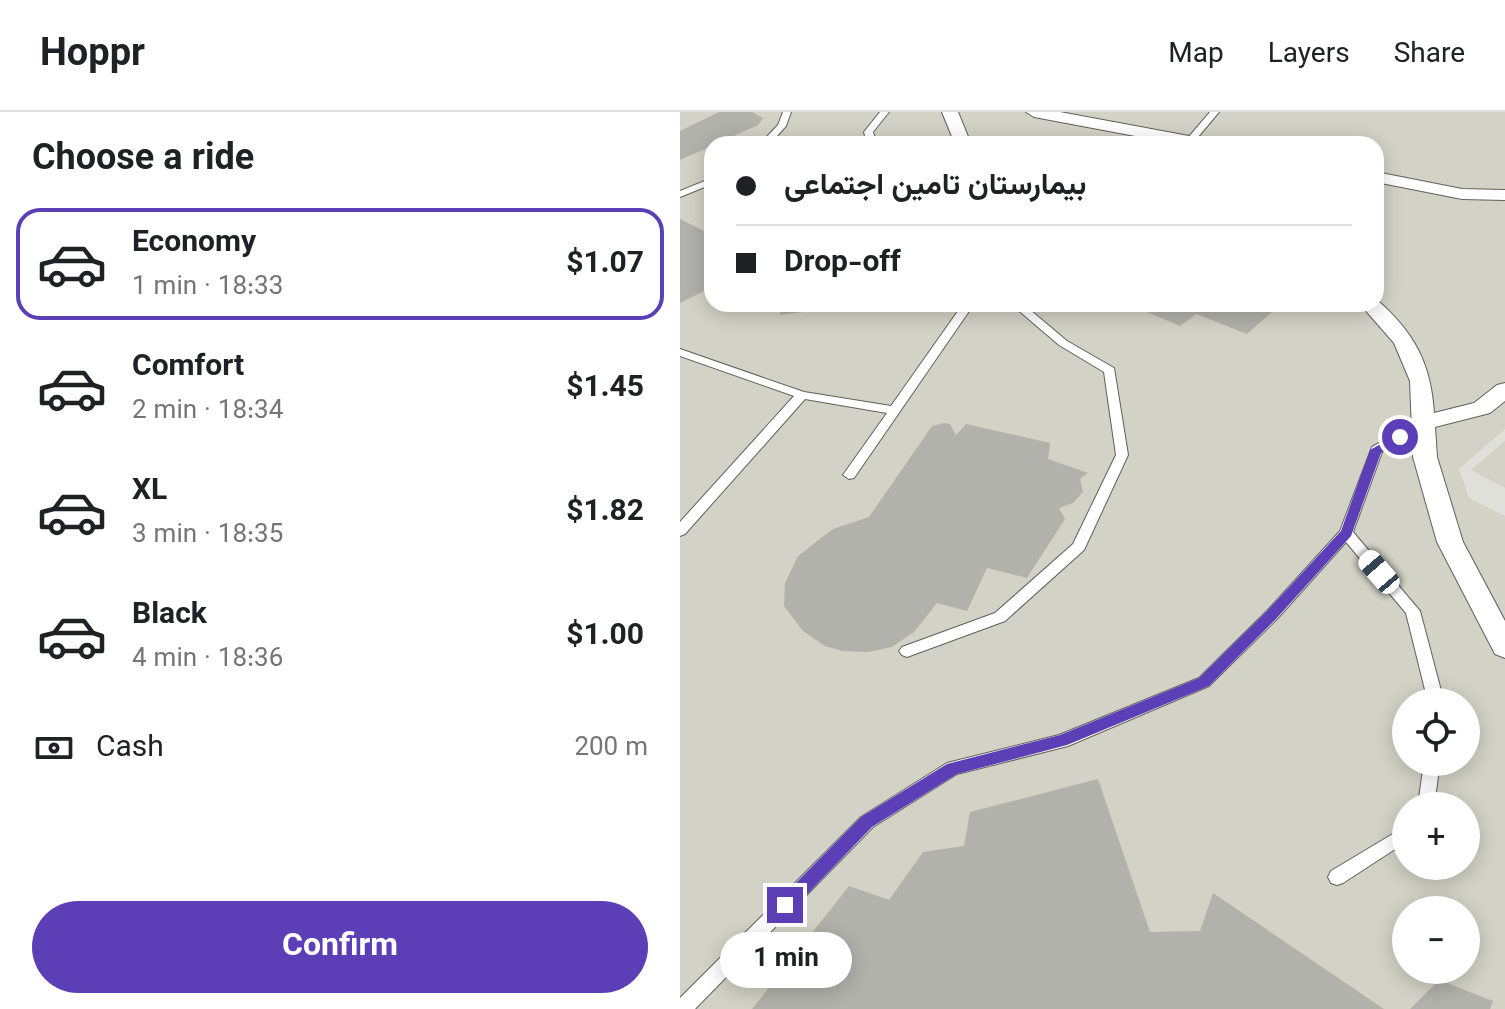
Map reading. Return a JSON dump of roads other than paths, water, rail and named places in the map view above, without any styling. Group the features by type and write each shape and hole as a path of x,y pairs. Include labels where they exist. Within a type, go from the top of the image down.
{"street":[{"path":"950,112 960,136"},
{"path":"1034,112 1160,136"},
{"path":"1384,179 1462,194 1505,195"},
{"path":"1377,312 1404,341 1421,381 1425,457 1450,542 1505,647"},
{"path":"1423,423 1482,408 1505,390"}],"lane":[{"path":"773,136 782,126 787,112"},
{"path":"869,136 868,132 885,112"},
{"path":"1201,136 1215,112"},
{"path":"680,194 704,184"},
{"path":"849,475 963,312"},
{"path":"907,651 1000,617 1079,547 1122,455 1110,370 1063,343 1026,312"},
{"path":"680,352 802,395 894,410"},
{"path":"680,531 802,395"},
{"path":"682,1009 867,822 953,768 1062,741 1204,682 1272,615 1346,533 1376,450 1423,423"},
{"path":"1346,533 1413,611 1432,688"},
{"path":"1337,877 1392,842"}]}
